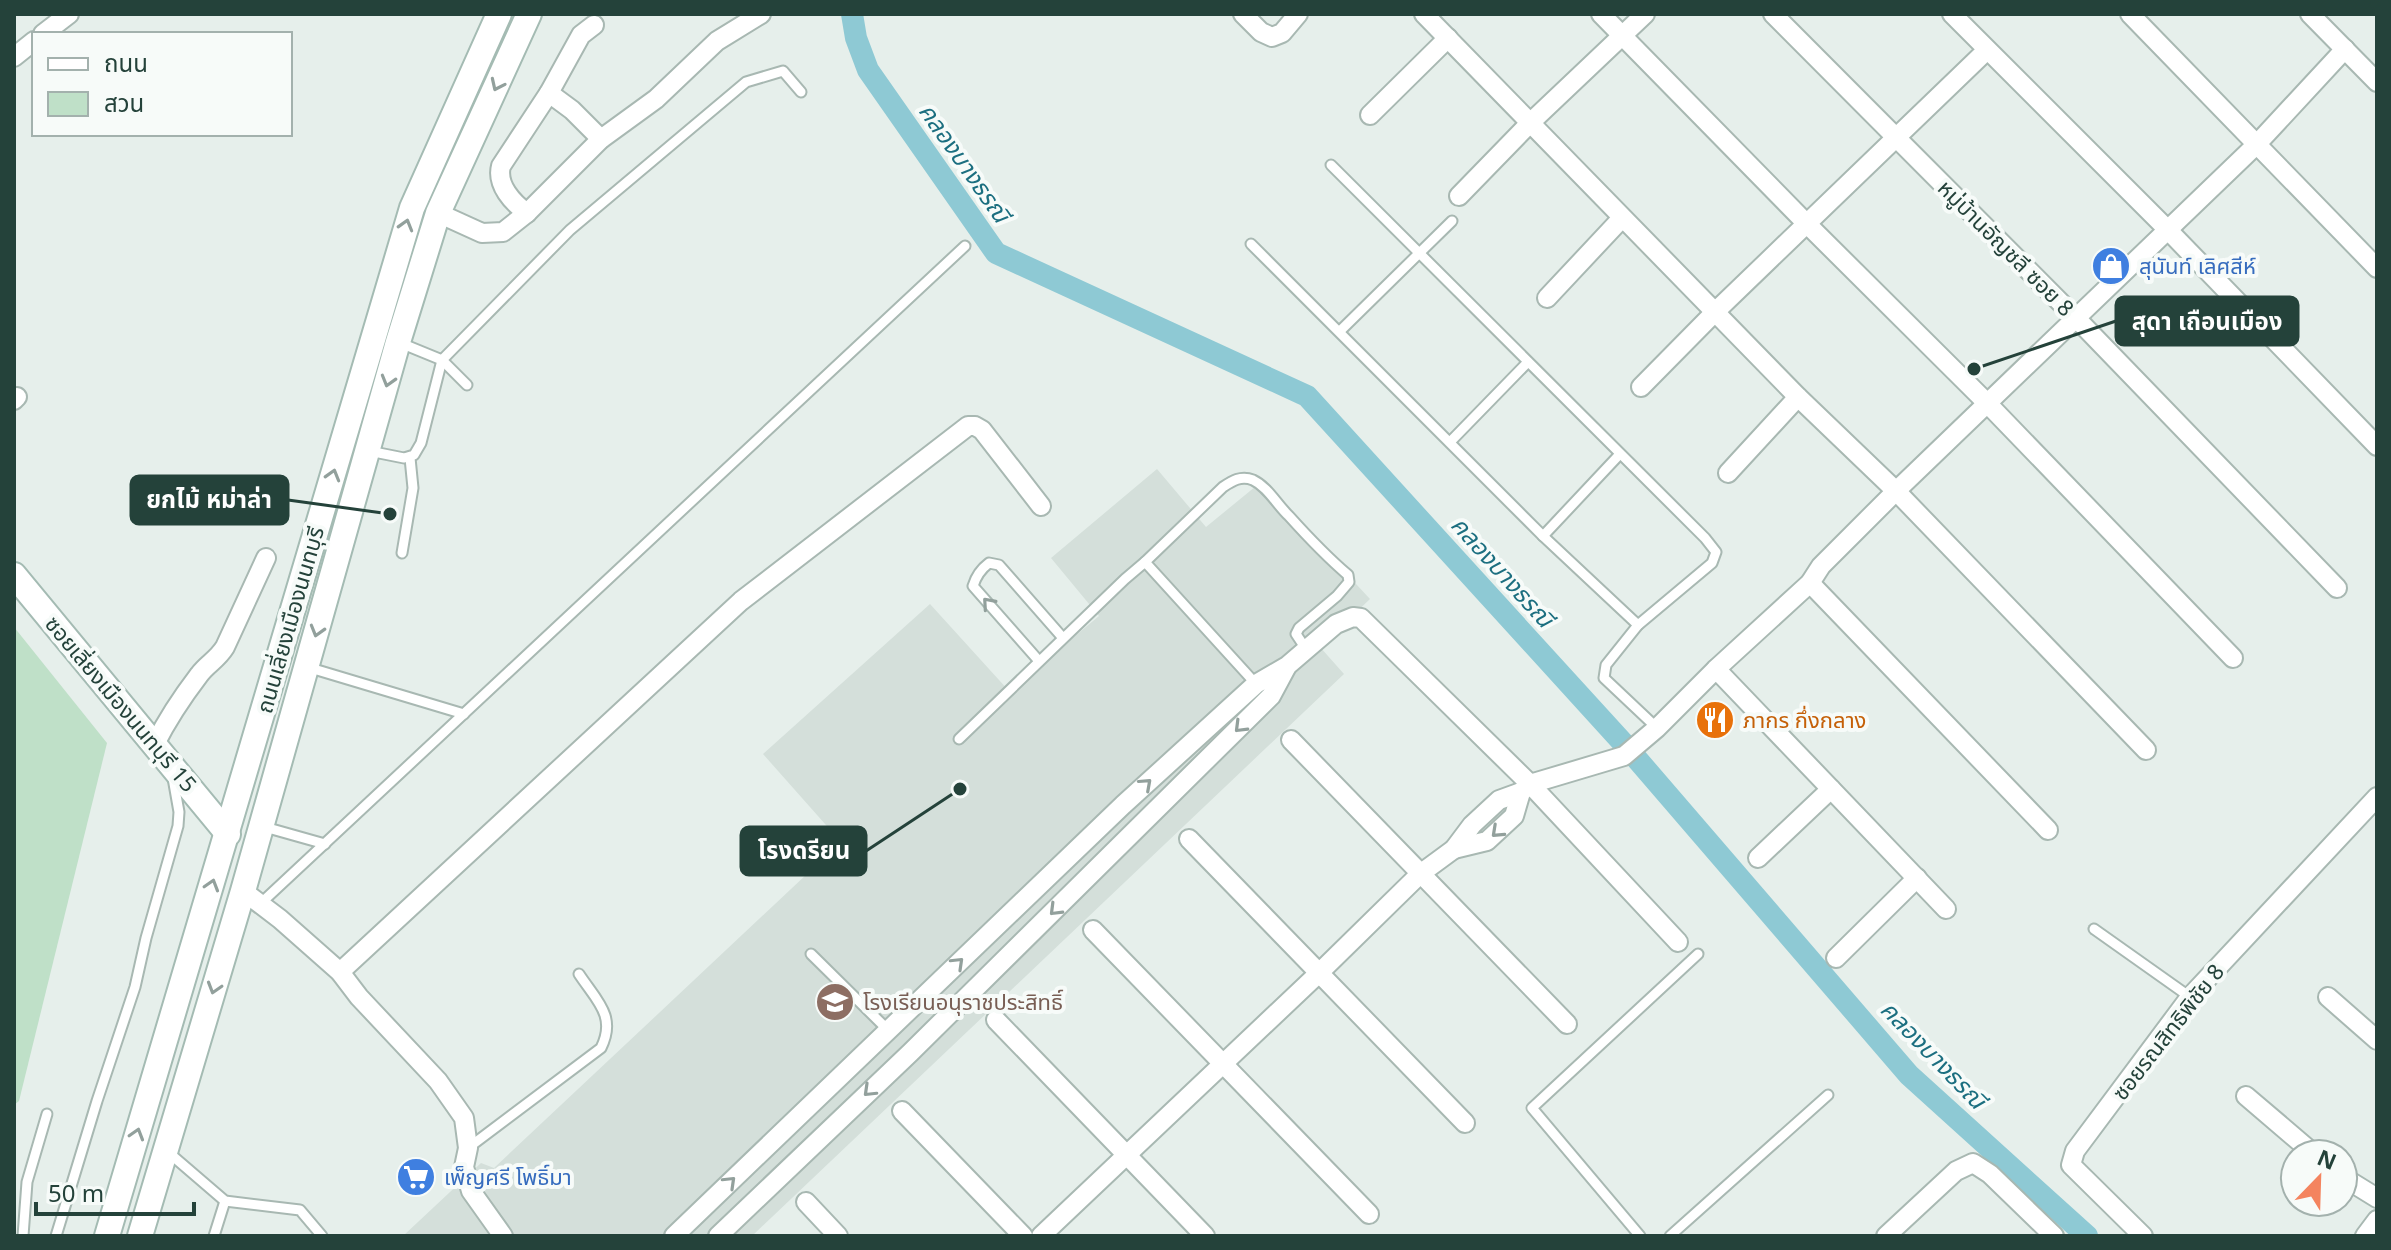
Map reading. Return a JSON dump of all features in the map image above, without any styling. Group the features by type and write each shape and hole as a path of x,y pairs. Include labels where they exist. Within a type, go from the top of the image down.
{"main road":[{"name":"ถนนเลี่ยงเมืองนนทบุรี","path":"107,1236 412,208 499,14"},
{"name":"ถนนเลี่ยงเมืองนนทบุรี","path":"140,1236 166,1149 252,897 261,826 398,342 438,213 529,14"},
{"name":"ซอยเลี่ยงเมืองนนทบุรี 15","path":"14,575 228,834"}],"street":[{"path":"46,32 69,14"},
{"path":"438,213 482,233 503,232 527,213 601,139 656,99 717,41 761,14"},
{"path":"1243,14 1261,32 1272,37 1282,33 1298,14"},
{"path":"1424,14 1798,397 1896,491 2146,750"},
{"path":"1601,14 1987,403 2233,658"},
{"path":"1459,196 1530,123 1645,14"},
{"name":"หมู่บ้านอัญชลี ซอย 8","path":"1773,14 2075,317 2337,588"},
{"path":"1952,14 2373,433"},
{"path":"2130,14 2377,268"},
{"path":"2310,14 2377,82"},
{"path":"527,213 502,185 501,166 549,93 581,35 594,25"},
{"path":"1370,115 1448,38"},
{"path":"14,57 32,43"},
{"path":"1525,788 1624,756 1642,742 1810,583 1821,566 1896,491 2256,145 2345,49"},
{"path":"1641,387 1987,50"},
{"path":"549,93 572,110 601,139"},
{"path":"1547,298 1622,218"},
{"path":"1728,473 1798,397"},
{"path":"340,972 741,601 968,426 982,430 1041,506"},
{"path":"155,744 201,671 216,661 225,647 266,558"},
{"path":"1810,583 2048,830"},
{"path":"674,1236 1096,831 1256,684 1307,651 1336,624 1353,617 1361,618 1678,942"},
{"path":"718,1236 910,1053 1271,696 1287,666"},
{"path":"1716,669 1946,909"},
{"path":"1291,740 1567,1024"},
{"path":"1041,1236 1420,874 1454,849 1487,841 1514,816 1525,788"},
{"path":"1758,858 1831,789"},
{"name":"ซอยรณสิทธิพิชัย 8","path":"2143,1236 2071,1165 2075,1151 2190,997 2377,797"},
{"path":"1096,831 1113,853"},
{"path":"1189,839 1465,1123"},
{"path":"1836,958 1917,878"},
{"path":"252,897 340,972 457,1106 464,1118 468,1148 464,1167 471,1191 503,1236"},
{"path":"1093,930 1369,1214"},
{"path":"2328,997 2377,1040"},
{"path":"996,1020 1205,1236"},
{"path":"889,1031 910,1053"},
{"path":"2246,1096 2295,1138"},
{"path":"902,1111 1023,1236"},
{"path":"1886,1236 1956,1171 1973,1163 1990,1174 2054,1236"},
{"path":"2359,1187 2377,1198"},
{"path":"806,1202 838,1236"},
{"path":"2365,1236 2377,1220"}],"lane":[{"path":"402,553 413,488 410,458 421,443 442,360 570,230 746,82 783,71 801,92"},
{"path":"1331,165 1716,552 1712,563 1638,625 1606,665 1604,678 1657,728"},
{"path":"1340,331 1452,221"},
{"path":"1251,244 1543,536 1638,625"},
{"path":"252,897 325,844 965,246"},
{"path":"398,342 442,360 467,385"},
{"path":"1450,442 1528,362"},
{"path":"368,451 410,458"},
{"path":"1543,536 1620,454"},
{"path":"959,739 1223,487 1235,479 1254,480 1264,487 1287,515 1348,575 1349,582 1337,596 1299,628 1296,634 1307,651"},
{"path":"1145,562 1256,684"},
{"path":"1039,661 973,586 983,567 989,563 999,565 1063,638"},
{"path":"307,667 464,714"},
{"path":"56,1236 135,987 178,826 179,812 171,764"},
{"path":"261,826 325,844"},
{"path":"2094,929 2190,997"},
{"path":"811,954 889,1031"},
{"path":"1640,1236 1532,1108 1698,954"},
{"path":"468,1148 601,1048 608,1034 607,1018 579,974"},
{"path":"1670,1236 1828,1095"},
{"path":"23,1236 27,1182 47,1114"},
{"path":"166,1149 225,1201 300,1210 322,1236"},
{"path":"214,1236 225,1201"}],"shaded area":[{"name":"โรงเรียนอนุราชประสิทธิ์","path":"1157,469 1206,527 1261,482 1370,599 1320,647 1344,674 752,1236 403,1236 481,1163 494,1168 841,842 763,754 930,604 1009,691 1099,616 1051,558"}],"green space":[{"path":"14,627 107,743 19,1101 14,1105"}],"waterway":[{"name":"คลองบางธรณี","path":"852,14 856,38 868,70 996,253 1307,396 1624,744 1909,1075 2087,1236"}],"place":[{"name":"สุนันท์ เลิศสีห์","path":"2111,266"},
{"name":"สุดา เถือนเมือง","path":"1974,369"},
{"name":"ยกไม้ หม่าล่า","path":"390,514"},
{"name":"ภากร กึ่งกลาง","path":"1715,720"},
{"name":"โรงดรียน","path":"960,789"},
{"name":"โรงเรียนอนุราชประสิทธิ์","path":"835,1002"},
{"name":"เพ็ญศรี โพธิ์มา","path":"416,1177"}]}
